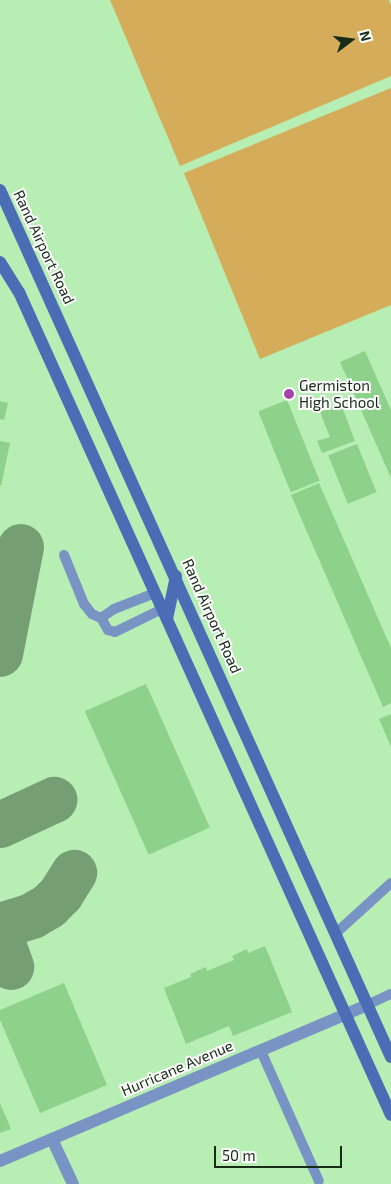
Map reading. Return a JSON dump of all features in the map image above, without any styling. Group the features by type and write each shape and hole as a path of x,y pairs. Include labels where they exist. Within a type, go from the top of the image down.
{"street":[{"name":"Rand Airport Road","path":"0,190 176,576 391,1057"},
{"path":"0,262 19,292 391,1115"},
{"path":"165,614 176,576"},
{"name":"Hurricane Avenue","path":"0,1161 367,1005"},
{"path":"52,1139 73,1184"}],"lane":[{"path":"64,555 84,604 92,614 101,618 108,630 115,632 165,614"},
{"path":"101,618 114,609 155,593"},
{"path":"336,933 391,883"},
{"path":"367,1005 391,994"},
{"path":"261,1051 319,1181"}],"shaded area":[{"path":"110,0 389,0 391,5 391,76 180,166"},
{"path":"391,88 391,305 260,359 184,173"}],"building":[{"path":"365,351 391,410 391,478 340,362"},
{"path":"287,400 320,481 291,492 258,412"},
{"path":"0,401 8,403 4,420 0,419"},
{"path":"341,404 355,441 322,453 317,441 330,437 320,412"},
{"path":"0,441 10,443 1,486 0,485"},
{"path":"357,444 376,492 348,504 328,456"},
{"path":"319,483 391,648 391,703 383,707 291,495"},
{"path":"146,684 210,827 149,855 85,711"},
{"path":"391,714 391,747 379,719"},
{"path":"265,946 292,1012 233,1036 229,1026 186,1044 164,988 191,977 190,974 206,967 207,971 234,960 232,956 247,949 248,953"},
{"path":"64,983 107,1085 40,1113 0,1020 0,1010"},
{"path":"0,1103 11,1129 0,1133"}],"taxiway":[{"path":"0,654 21,547"},
{"path":"0,825 54,800"},
{"path":"0,926 32,916 49,906 61,894 74,873"},
{"path":"0,936 11,967"}],"place":[{"name":"Germiston High School","path":"289,394"}]}
